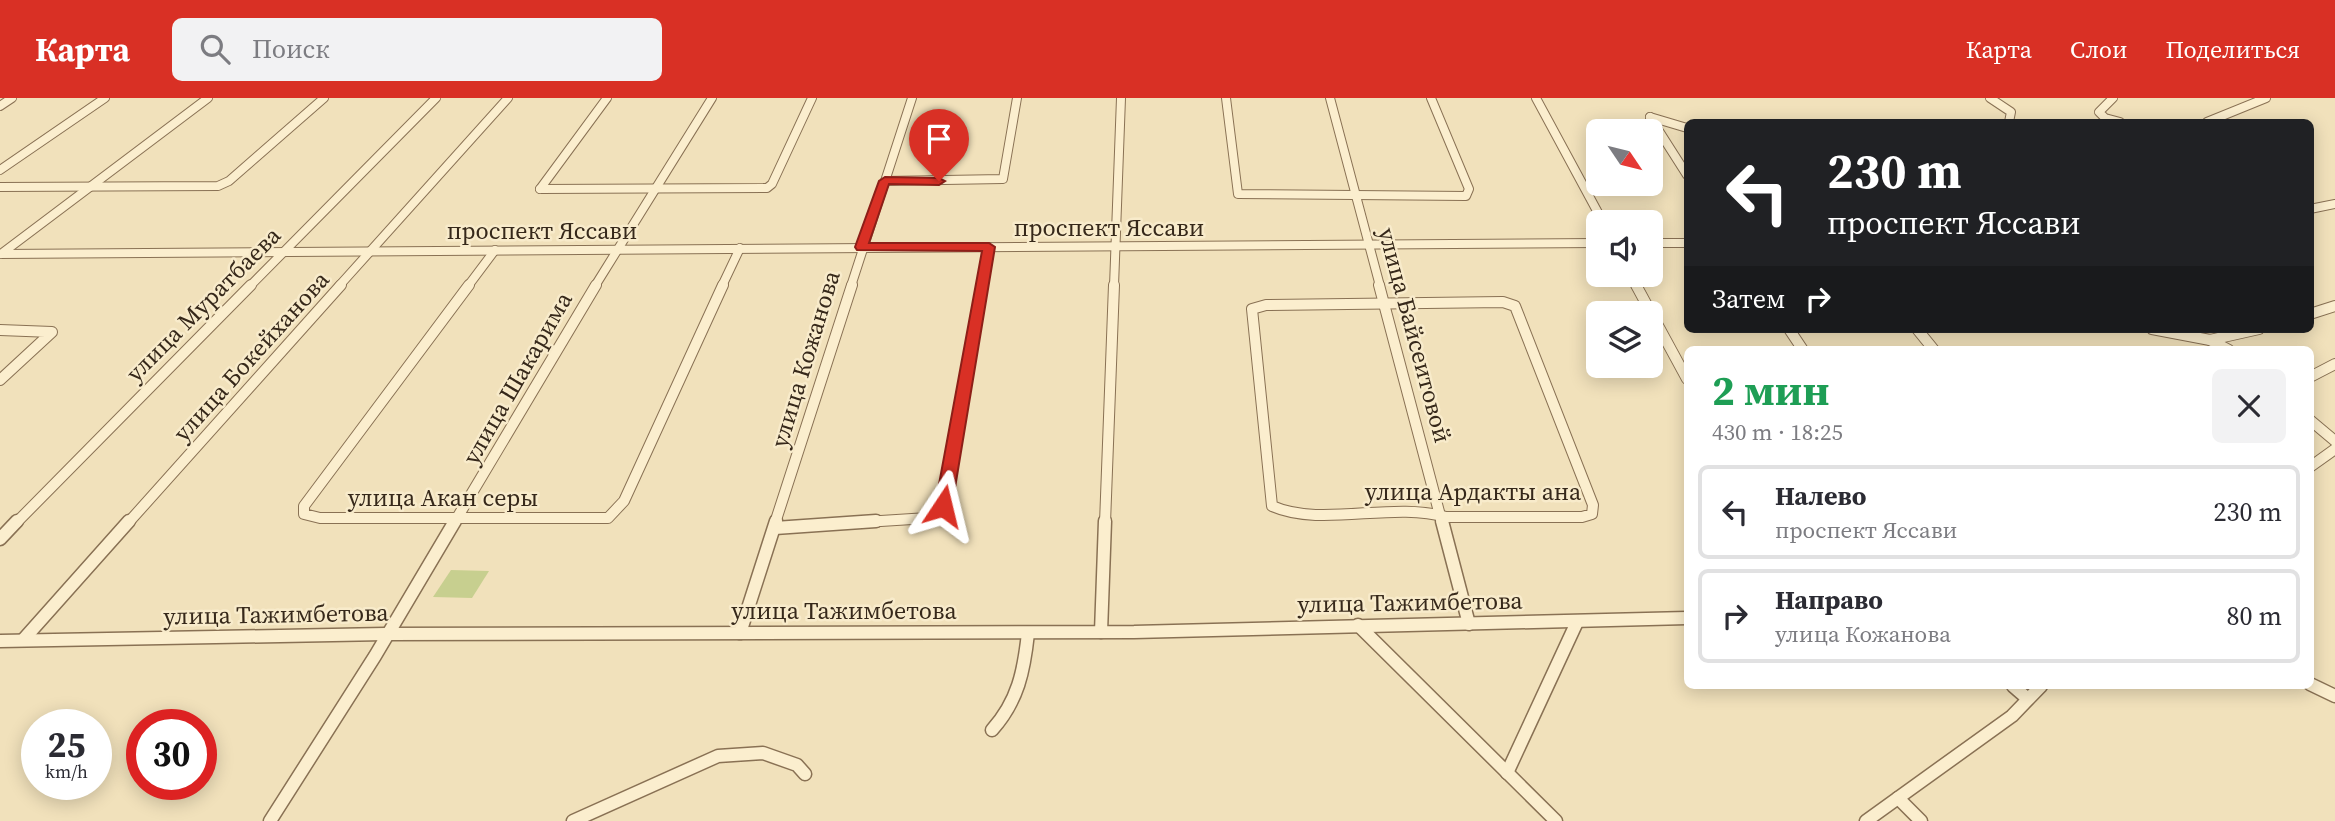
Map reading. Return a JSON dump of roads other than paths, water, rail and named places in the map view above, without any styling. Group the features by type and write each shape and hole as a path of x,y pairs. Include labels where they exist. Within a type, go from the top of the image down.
{"street":[{"path":"0,106 12,98"},
{"path":"0,170 105,98"},
{"path":"1,254 208,98"},
{"path":"0,187 212,187 223,184 324,98"},
{"name":"улица Муратбаева","path":"0,539 436,98"},
{"name":"улица Бокейханова","path":"23,640 508,98"},
{"path":"607,98 540,189 770,186 811,98"},
{"name":"улица Шакарима","path":"270,821 460,517 617,249 712,98"},
{"name":"улица Кожанова","path":"740,633 912,98"},
{"path":"885,181 1003,179 1017,98"},
{"path":"1101,632 1121,98"},
{"path":"1226,98 1238,194 1463,197 1468,194 1469,189 1431,98"},
{"name":"улица Байсеитовой","path":"1330,98 1469,624"},
{"path":"1536,98 1597,210"},
{"path":"1990,98 2011,112 2010,119"},
{"path":"2109,119 2099,112 2113,98"},
{"path":"2214,119 2266,98"},
{"path":"1684,127 1650,117 1684,170"},
{"path":"2314,208 2335,204"},
{"name":"проспект Яссави","path":"1,254 1586,243"},
{"path":"1663,243 1684,243"},
{"path":"775,528 928,518 941,510 989,247"},
{"name":"улица Акан серы","path":"495,250 303,511 320,518 602,519 617,511 740,248"},
{"path":"1637,287 1684,373"},
{"name":"улица Ардакты ана","path":"1386,303 1513,304 1594,510 1582,517 1440,516 1370,512 1290,514 1275,509 1270,502 1252,309 1266,305 1386,303"},
{"path":"2314,313 2335,306"},
{"path":"0,330 52,332 0,380"},
{"path":"2173,333 2210,340 2221,346"},
{"path":"2210,340 2241,333"},
{"path":"2314,375 2335,364"},
{"path":"2314,423 2335,441"},
{"path":"2314,464 2335,449"},
{"name":"улица Тажимбетова","path":"0,641 385,634 1028,633 1684,618"},
{"path":"1507,773 1577,622"},
{"path":"1358,625 1556,821"},
{"path":"992,730 1005,717 1025,677 1028,633"},
{"path":"2314,686 2335,696"},
{"path":"2017,689 2028,699"},
{"path":"1866,821 2012,716 2038,689"},
{"path":"573,821 718,756 763,753 797,765 805,774"},
{"path":"1898,798 1921,821"}]}
